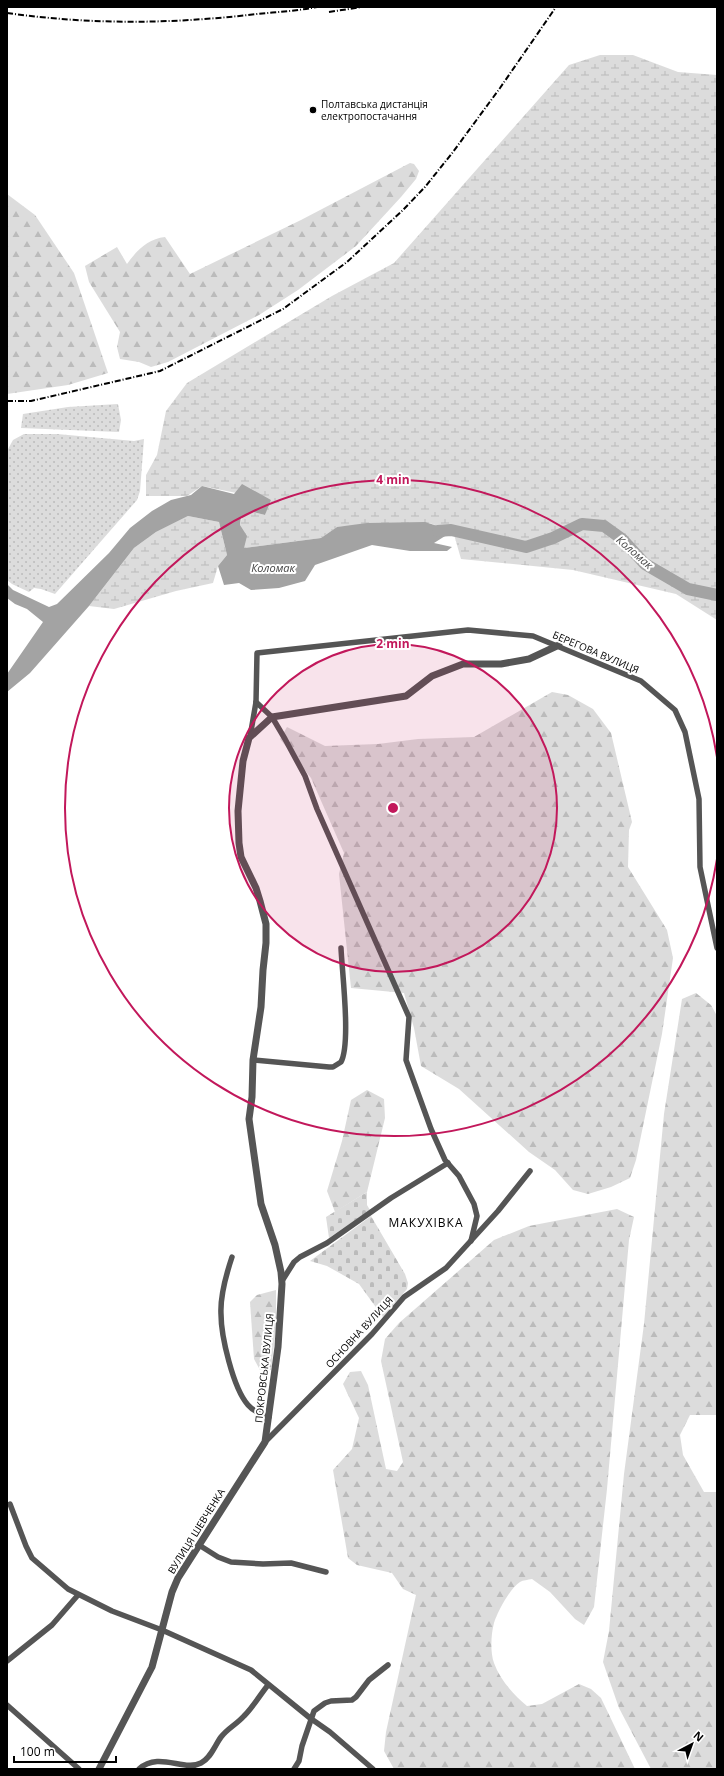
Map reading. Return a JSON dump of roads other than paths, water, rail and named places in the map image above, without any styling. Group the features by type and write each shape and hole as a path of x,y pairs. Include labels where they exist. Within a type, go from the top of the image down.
{"street":[{"name":"БЕРЕГОВА ВУЛИЦЯ","path":"257,653 468,630 533,636 558,645 641,681 675,710 685,732 699,798 700,867 717,946"},
{"path":"250,738 272,717 406,696 432,676 463,664 501,664 529,659 558,645"},
{"name":"ПОКРОВСЬКА ВУЛИЦЯ","path":"257,653 256,702 250,738 243,761 238,811 240,857 256,888 266,924 261,1007 253,1060 252,1097 249,1119 261,1204 275,1245 282,1282 278,1347 265,1442"},
{"path":"256,702 272,717"},
{"name":"ОСНОВНА ВУЛИЦЯ","path":"272,717 305,776 317,809 409,1017 406,1060 431,1129 448,1163 459,1176 474,1204 477,1216 471,1241"},
{"path":"253,1060 333,1067 341,1062 344,1050 345,1020 341,948"},
{"path":"282,1282 290,1267 300,1258 326,1243 391,1198 448,1163"},
{"name":"ОСНОВНА ВУЛИЦЯ","path":"265,1442 372,1334 404,1297 446,1268 471,1241 530,1171"},
{"path":"232,1257 221,1299 220,1315 226,1349 233,1374 243,1398 254,1410 269,1417"},
{"name":"ВУЛИЦЯ ШЕВЧЕНКА","path":"99,1769 152,1667 172,1592 178,1578 198,1544 265,1442"},
{"path":"10,1504 32,1558 49,1574 78,1595 112,1611 162,1630 251,1670 310,1718 330,1732 373,1769"},
{"path":"198,1544 218,1557 231,1562 263,1564 291,1563 326,1572"},
{"path":"7,1661 52,1625 78,1595"},
{"path":"294,1769 299,1761 310,1718 314,1711 325,1703 340,1700 352,1700 369,1680 388,1666"},
{"path":"139,1769 146,1764 163,1761 195,1765 201,1763 207,1758 231,1726 244,1716 268,1685"},
{"path":"7,1705 79,1769"}],"water":[{"name":"Коломак","path":"242,484 271,500 265,515 253,512 241,517 240,525 247,536 244,548 321,538 337,527 367,523 425,522 453,531 434,543 452,547 447,551 410,551 372,545 315,565 305,581 279,588 251,590 239,583 224,585 218,566 227,555 219,522 188,516 156,532 134,548 89,606 30,673 7,692 7,674 43,622 27,609 15,604 7,598 7,584 13,590 49,607 57,604 109,553 130,528 152,511 171,500 191,495 202,486 234,494"}],"waterway":[{"name":"Коломак","path":"438,531 451,530 526,547 553,538 582,524 604,526 622,539 645,564 688,589 717,595"}],"railway":[{"path":"7,13 70,20 132,22 194,20 317,7"},
{"path":"329,12 362,7"},
{"path":"7,401 31,401 160,371 283,309 347,262 403,210 425,187 500,88 556,7"}],"place":[{"name":"Полтавська дистанція електропостачання","path":"313,110"}],"district":[{"name":"МАКУХІВКА","path":"426,1222"}]}
